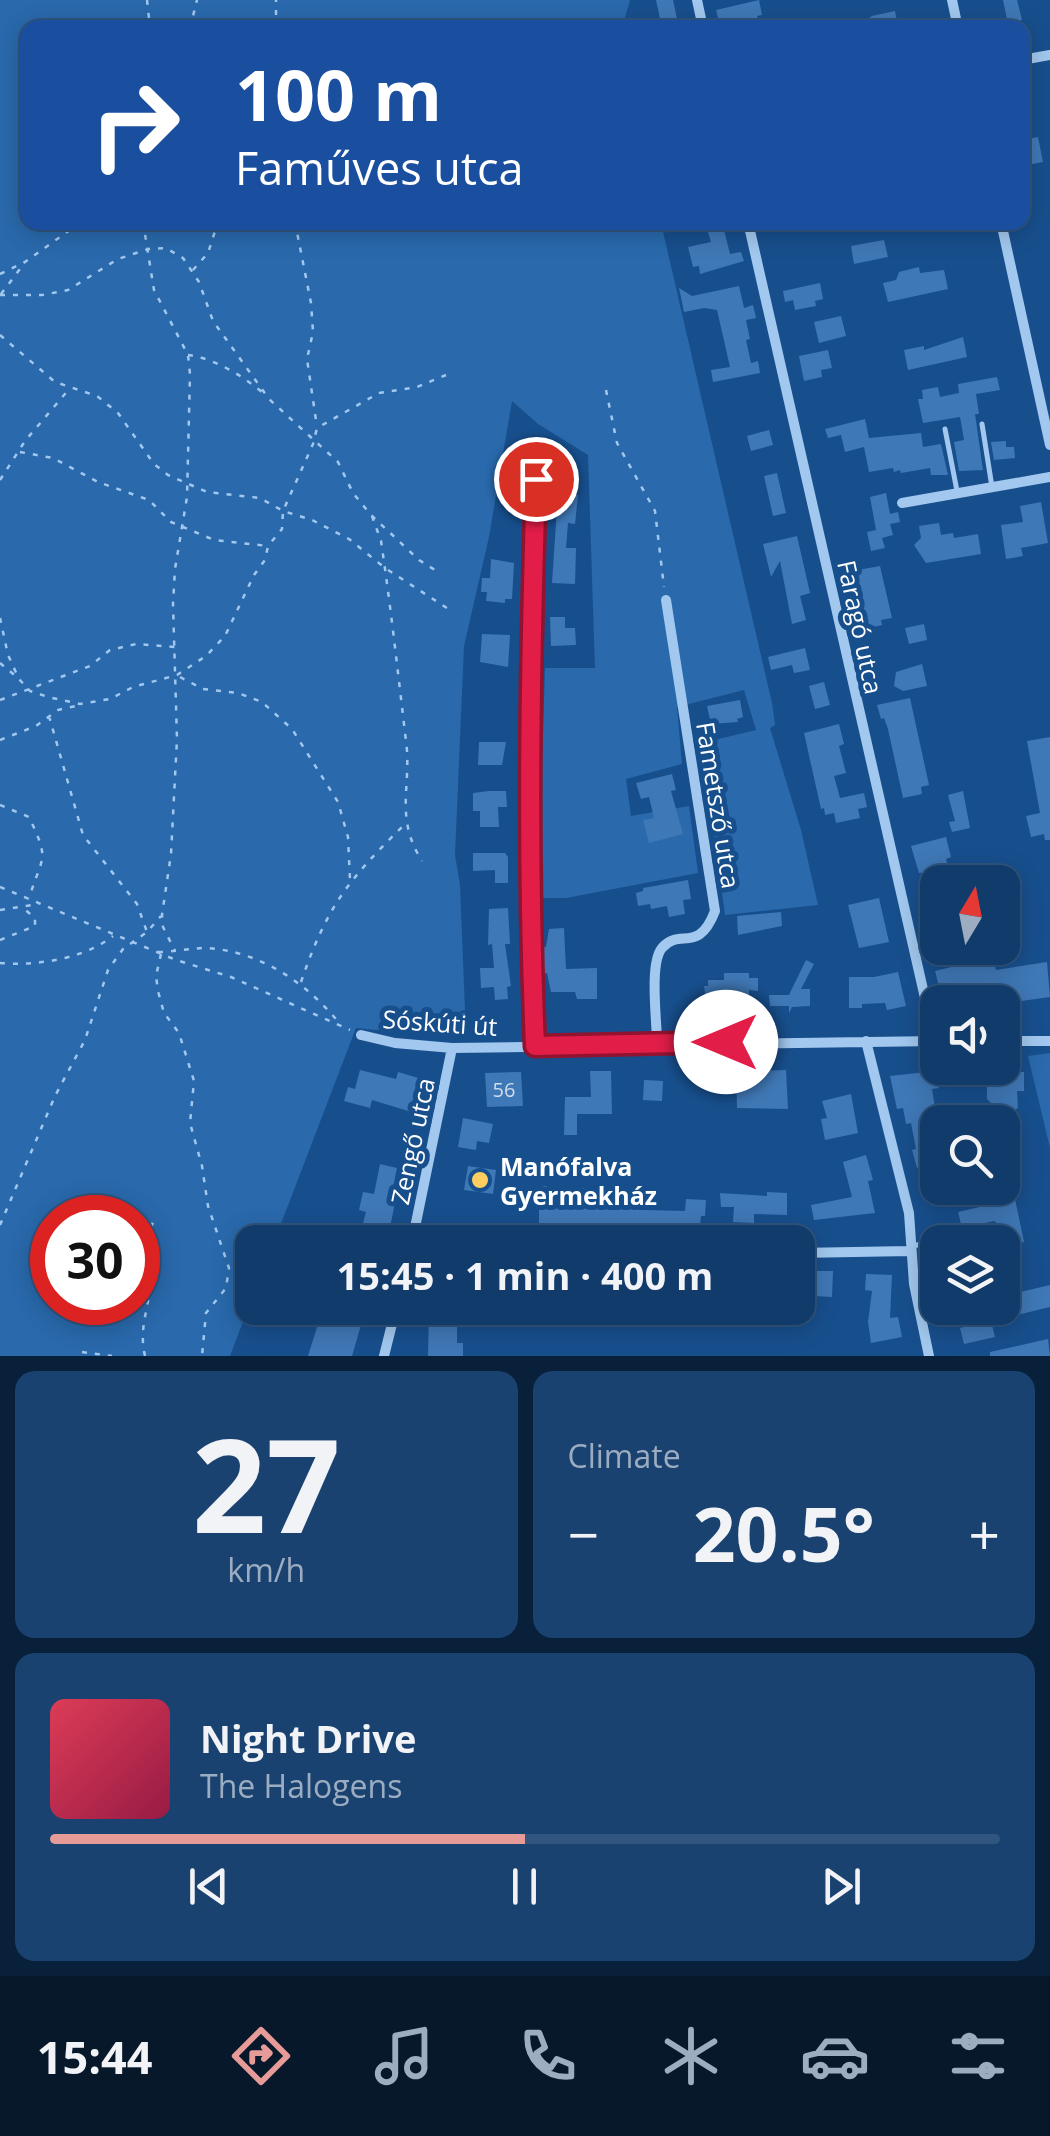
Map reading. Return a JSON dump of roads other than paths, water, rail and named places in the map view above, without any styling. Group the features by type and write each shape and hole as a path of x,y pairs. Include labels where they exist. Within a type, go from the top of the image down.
{"street":[{"name":"Faragó utca","path":"750,230 921,985"},
{"path":"1003,230 1050,444"},
{"path":"902,503 1050,476"},
{"path":"530,916 529,734 536,479"},
{"name":"Fametsző utca","path":"657,1042 656,962 660,950 670,942 697,938 708,930 716,912 666,600"},
{"name":"Sóskúti út","path":"360,1035 395,1043 452,1048 920,1041"},
{"path":"866,1041 908,1214 913,1276 929,1356"},
{"path":"1020,1041 1050,1042"},
{"name":"Zengő utca","path":"416,1225 452,1048"},
{"path":"815,1252 910,1249"},
{"path":"384,1356 392,1325"}],"lane":[{"path":"982,424 992,487"},
{"path":"945,429 957,494"},
{"path":"530,916 535,1046"},
{"path":"910,1249 920,1246"},
{"path":"913,1276 920,1275"}],"place":[{"name":"Manófalva Gyermekház","path":"480,1180"}]}
